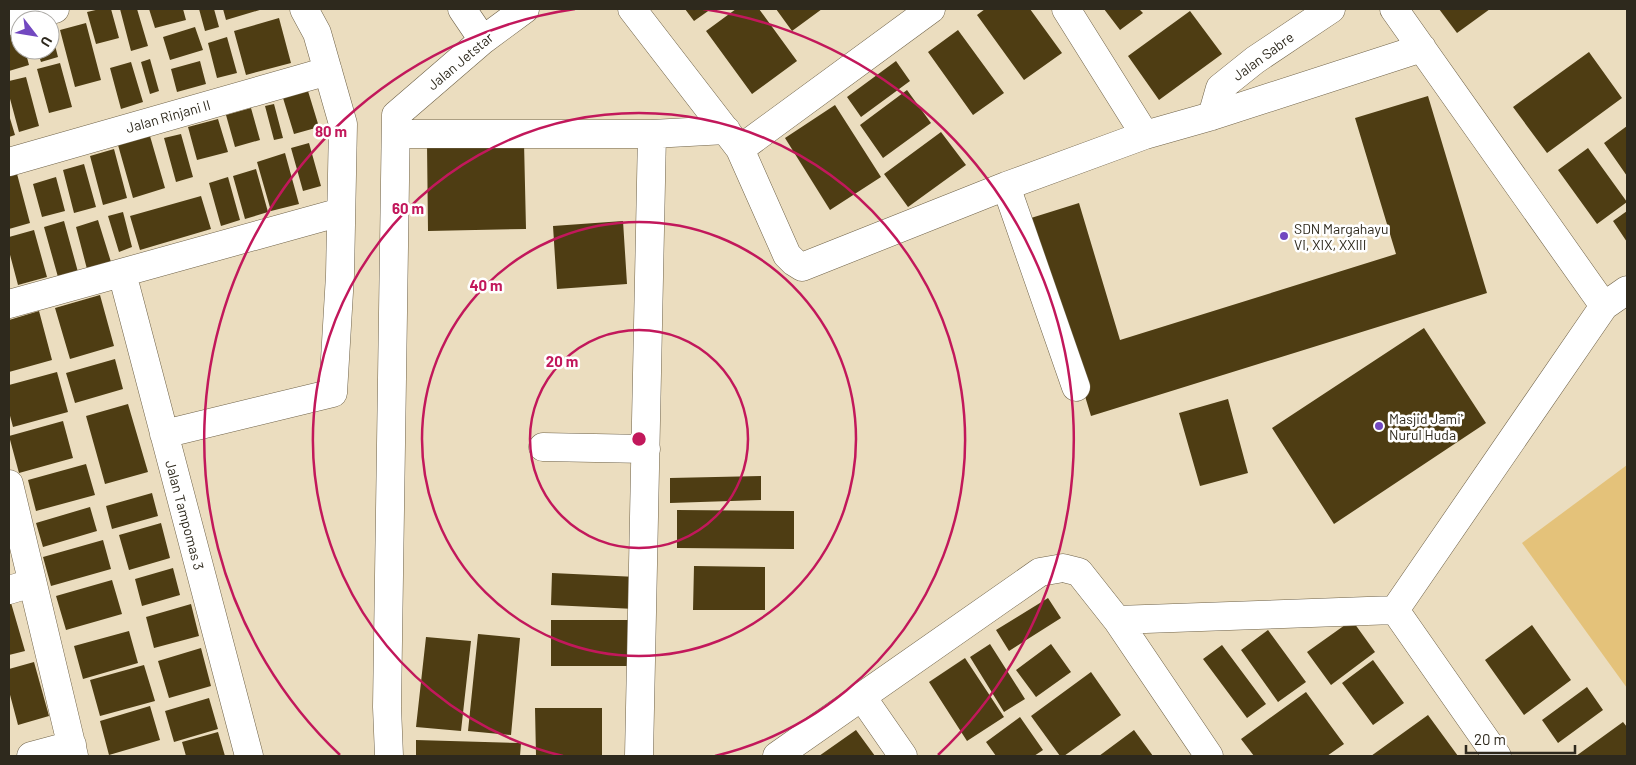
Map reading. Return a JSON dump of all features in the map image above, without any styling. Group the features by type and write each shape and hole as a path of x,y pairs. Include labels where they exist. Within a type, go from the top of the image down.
{"street":[{"path":"9,21 55,9"},
{"path":"164,434 333,393 340,275 343,124 317,33 304,9"},
{"path":"462,9 483,40"},
{"name":"Jalan Jetstar","path":"396,124 483,40 525,9"},
{"path":"632,9 733,139 787,255 802,267 1006,186 1145,135 1212,116 1422,48"},
{"path":"389,756 387,707 396,124 733,139 931,9"},
{"path":"1066,9 1145,135"},
{"name":"Jalan Sabre","path":"1212,116 1220,88 1255,60 1331,9"},
{"path":"1394,9 1604,306"},
{"name":"Jalan Rinjani II","path":"9,162 328,71"},
{"path":"639,756 652,134"},
{"path":"1006,186 1076,387"},
{"path":"9,304 341,212"},
{"name":"Jalan Tampomas 3","path":"122,273 249,756"},
{"path":"1394,610 1604,306 1627,290"},
{"path":"543,447 646,449"},
{"path":"9,484 21,586 73,751 31,756"},
{"path":"777,756 1040,572 1063,568 1079,572 1117,620 1209,756"},
{"path":"1117,620 1394,610"},
{"path":"1394,610 1497,756"},
{"path":"862,697 903,756"}],"shaded area":[{"path":"1627,465 1627,688 1522,543"}],"building":[{"path":"111,9 119,38 96,44 87,12"},
{"path":"120,9 137,9 148,46 131,51"},
{"path":"149,9 183,9 186,20 155,28"},
{"path":"199,9 214,9 219,27 205,31"},
{"path":"223,9 263,9 226,20"},
{"path":"685,9 711,9 694,21"},
{"path":"736,9 759,9 797,61 752,94 706,31"},
{"path":"776,9 822,9 792,31"},
{"path":"985,9 1030,9 1062,53 1024,80 977,15"},
{"path":"1104,9 1139,9 1143,13 1120,30"},
{"path":"1439,9 1490,9 1457,33"},
{"path":"1190,11 1222,54 1159,100 1128,56"},
{"path":"279,18 291,63 246,75 234,31"},
{"path":"86,23 101,80 75,87 60,30"},
{"path":"195,27 203,50 170,60 163,37"},
{"path":"958,30 1004,93 973,115 928,52"},
{"path":"9,31 10,60 28,60 29,65 9,71"},
{"path":"227,37 237,73 217,78 208,43"},
{"path":"1589,52 1622,98 1547,153 1513,107"},
{"path":"150,59 159,91 150,94 141,62"},
{"path":"200,61 206,84 177,92 171,69"},
{"path":"896,61 910,81 861,117 847,97"},
{"path":"131,62 143,102 121,109 110,68"},
{"path":"60,63 72,107 49,113 37,69"},
{"path":"26,77 39,126 19,132 9,95 9,81"},
{"path":"907,90 931,123 883,158 860,125"},
{"path":"308,91 319,127 294,134 283,98"},
{"path":"1428,96 1487,293 1091,416 1031,218 1079,203 1120,340 1396,254 1355,118"},
{"path":"274,104 283,138 274,140 265,106"},
{"path":"835,105 881,177 830,210 785,138"},
{"path":"251,108 260,140 235,147 226,115"},
{"path":"9,115 15,135 9,137"},
{"path":"218,119 228,152 197,160 188,127"},
{"path":"1627,126 1627,176 1604,143"},
{"path":"941,132 966,165 908,207 884,174"},
{"path":"181,134 193,177 176,182 164,138"},
{"path":"150,136 165,188 133,198 118,145"},
{"path":"524,142 526,229 428,231 427,144"},
{"path":"309,143 321,186 303,191 291,148"},
{"path":"1588,148 1627,202 1597,224 1558,170"},
{"path":"114,149 127,198 103,205 90,156"},
{"path":"285,153 299,204 271,211 257,162"},
{"path":"84,164 96,207 74,213 63,170"},
{"path":"256,169 268,212 245,219 233,176"},
{"path":"16,170 30,223 9,229 9,172"},
{"path":"56,177 65,211 42,217 33,184"},
{"path":"228,177 240,220 221,226 209,183"},
{"path":"201,196 211,229 140,250 130,216"},
{"path":"1627,211 1627,242 1613,221"},
{"path":"123,212 132,247 119,252 108,216"},
{"path":"98,220 111,262 87,269 76,227"},
{"path":"64,221 78,272 58,277 44,227"},
{"path":"623,221 627,284 557,289 553,226"},
{"path":"34,230 47,277 18,285 9,251 9,237"},
{"path":"100,295 114,346 70,359 55,308"},
{"path":"39,311 52,360 9,372 9,320"},
{"name":"Masjid Jami' Nurul Huda","path":"1424,328 1486,423 1334,524 1272,428"},
{"path":"115,359 123,389 75,403 66,373"},
{"path":"57,372 68,412 13,427 9,412 9,385"},
{"path":"1228,399 1248,473 1200,486 1179,413"},
{"path":"128,404 148,472 105,484 86,416"},
{"path":"63,421 73,458 19,473 9,436"},
{"path":"86,464 95,495 36,511 28,480"},
{"path":"761,476 761,500 670,503 670,478"},
{"path":"152,493 158,516 112,529 106,506"},
{"path":"90,507 97,531 43,547 36,523"},
{"path":"677,510 794,511 794,549 677,548"},
{"path":"161,523 170,558 129,570 119,535"},
{"path":"103,540 111,569 51,586 43,557"},
{"path":"694,566 765,567 765,610 693,610"},
{"path":"173,568 180,595 142,606 135,579"},
{"path":"552,573 637,577 635,609 551,605"},
{"path":"112,580 122,614 66,630 56,596"},
{"path":"9,596 25,651 9,655"},
{"path":"1048,598 1061,618 1009,651 996,630"},
{"path":"191,604 199,636 154,648 146,617"},
{"path":"551,620 637,620 637,666 551,666"},
{"path":"1352,620 1375,652 1331,685 1307,652"},
{"path":"1532,625 1571,680 1524,715 1485,660"},
{"path":"1268,630 1306,682 1278,702 1241,650"},
{"path":"129,631 138,663 83,679 74,646"},
{"path":"478,634 520,638 511,735 468,731"},
{"path":"426,637 471,641 461,731 416,727"},
{"path":"990,644 1025,699 1004,712 970,657"},
{"path":"1051,644 1071,672 1036,697 1016,670"},
{"path":"1222,645 1266,704 1247,718 1203,659"},
{"path":"201,648 211,686 169,698 158,661"},
{"path":"965,658 1004,717 967,741 929,682"},
{"path":"1373,660 1404,703 1373,725 1342,683"},
{"path":"34,662 49,716 18,725 9,691 9,669"},
{"path":"144,665 155,701 100,716 90,680"},
{"path":"1091,672 1121,715 1064,756 1060,756 1031,716"},
{"path":"1587,687 1603,710 1558,743 1542,720"},
{"path":"1306,692 1344,744 1327,756 1254,756 1241,739"},
{"path":"209,698 218,729 174,742 165,711"},
{"path":"150,706 160,740 109,755 100,721"},
{"path":"535,708 602,708 602,756 536,756"},
{"path":"1428,715 1458,756 1371,756"},
{"path":"1020,717 1043,750 1034,756 996,756 986,742"},
{"path":"1623,722 1627,727 1627,756 1576,756"},
{"path":"856,730 875,756 819,756"},
{"path":"1134,730 1153,756 1099,756"},
{"path":"218,732 225,756 186,756 182,742"},
{"path":"416,740 521,743 520,756 416,756"}],"place":[{"name":"SDN Margahayu VI, XIX, XXIII","path":"1284,236"},
{"name":"Masjid Jami' Nurul Huda","path":"1379,426"}]}
